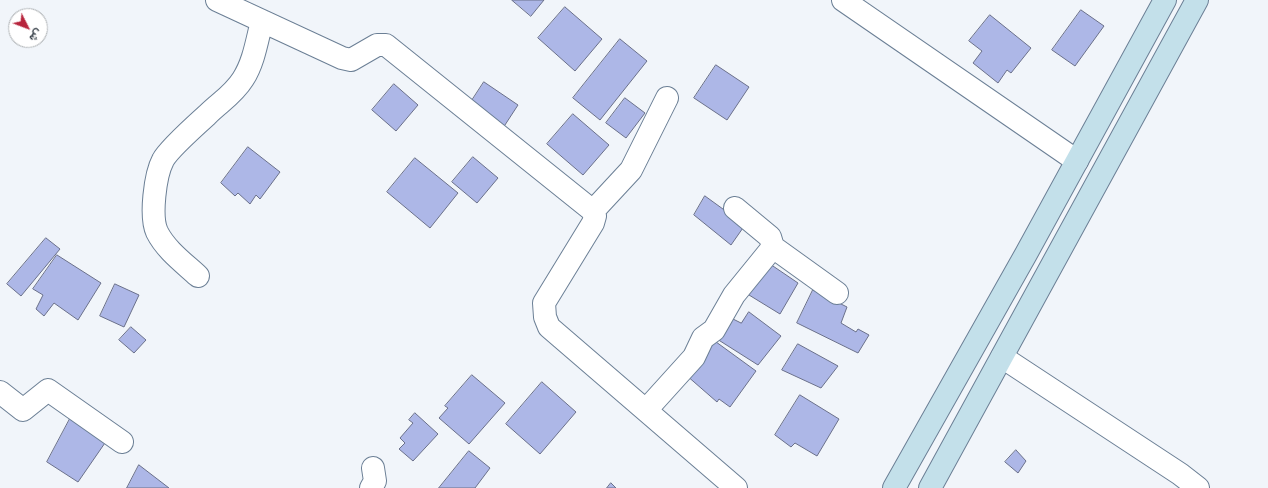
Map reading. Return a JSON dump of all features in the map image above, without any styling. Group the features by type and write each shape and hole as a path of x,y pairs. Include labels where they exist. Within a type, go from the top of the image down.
{"main road":[{"path":"894,488 1026,254 1165,0"},
{"path":"930,488 1196,0"},
{"path":"1026,254 1048,270"}],"street":[{"path":"217,0 342,58 351,60 378,45 386,45 593,211 595,216 593,223 544,303 545,317 549,327 647,409 736,488"},
{"path":"843,0 1077,161"},
{"path":"198,276 174,255 157,231 154,207 155,185 163,160 208,113 228,99 244,78 252,58 262,21"},
{"path":"593,211 631,170 667,98"},
{"path":"735,208 770,237 773,247 837,293"},
{"path":"647,409 694,357 704,338 714,330 734,295 773,247"},
{"path":"1002,357 1180,474 1198,488"},
{"path":"0,392 23,410 48,390 122,442"}],"building":[{"path":"512,0 544,0 531,16"},
{"path":"565,7 602,39 575,71 538,38"},
{"path":"1081,10 1104,26 1075,66 1052,50"},
{"path":"990,15 1031,48 1011,73 1007,70 998,83 973,63 982,51 969,41"},
{"path":"620,39 647,61 600,120 573,98"},
{"path":"716,65 749,87 727,120 694,98"},
{"path":"484,82 518,105 503,128 469,105"},
{"path":"394,84 418,105 396,131 372,110"},
{"path":"625,98 645,113 626,138 606,123"},
{"path":"573,114 609,145 583,175 547,144"},
{"path":"248,147 280,172 260,199 256,195 250,204 238,193 235,196 221,183"},
{"path":"473,157 498,178 477,203 452,182"},
{"path":"415,158 458,193 430,228 387,192"},
{"path":"705,196 745,225 731,245 694,215"},
{"path":"46,238 60,249 21,296 7,284"},
{"path":"57,255 101,283 78,320 54,303 44,316 36,309 43,295 33,289"},
{"path":"767,262 798,283 780,314 749,295"},
{"path":"115,284 139,295 124,327 100,316"},
{"path":"813,290 847,307 841,323 856,332 858,329 869,335 858,353 797,323"},
{"path":"749,312 781,336 758,365 717,339 733,319 741,323"},
{"path":"131,327 146,340 134,353 119,340"},
{"path":"712,339 756,371 730,407 719,399 717,402 686,375"},
{"path":"798,344 838,366 821,388 782,370"},
{"path":"472,375 505,403 469,444 439,418 448,408 445,406"},
{"path":"542,382 576,412 540,454 506,424"},
{"path":"800,395 839,419 817,456 795,443 791,447 775,435"},
{"path":"415,413 438,434 413,461 399,449 405,443 400,438 413,423 409,420"},
{"path":"72,415 107,440 78,482 47,462"},
{"path":"1016,450 1026,461 1018,473 1005,462"},
{"path":"469,451 490,468 475,488 439,488"},
{"path":"139,465 169,488 127,488"},
{"path":"611,483 616,488 607,488"}]}
